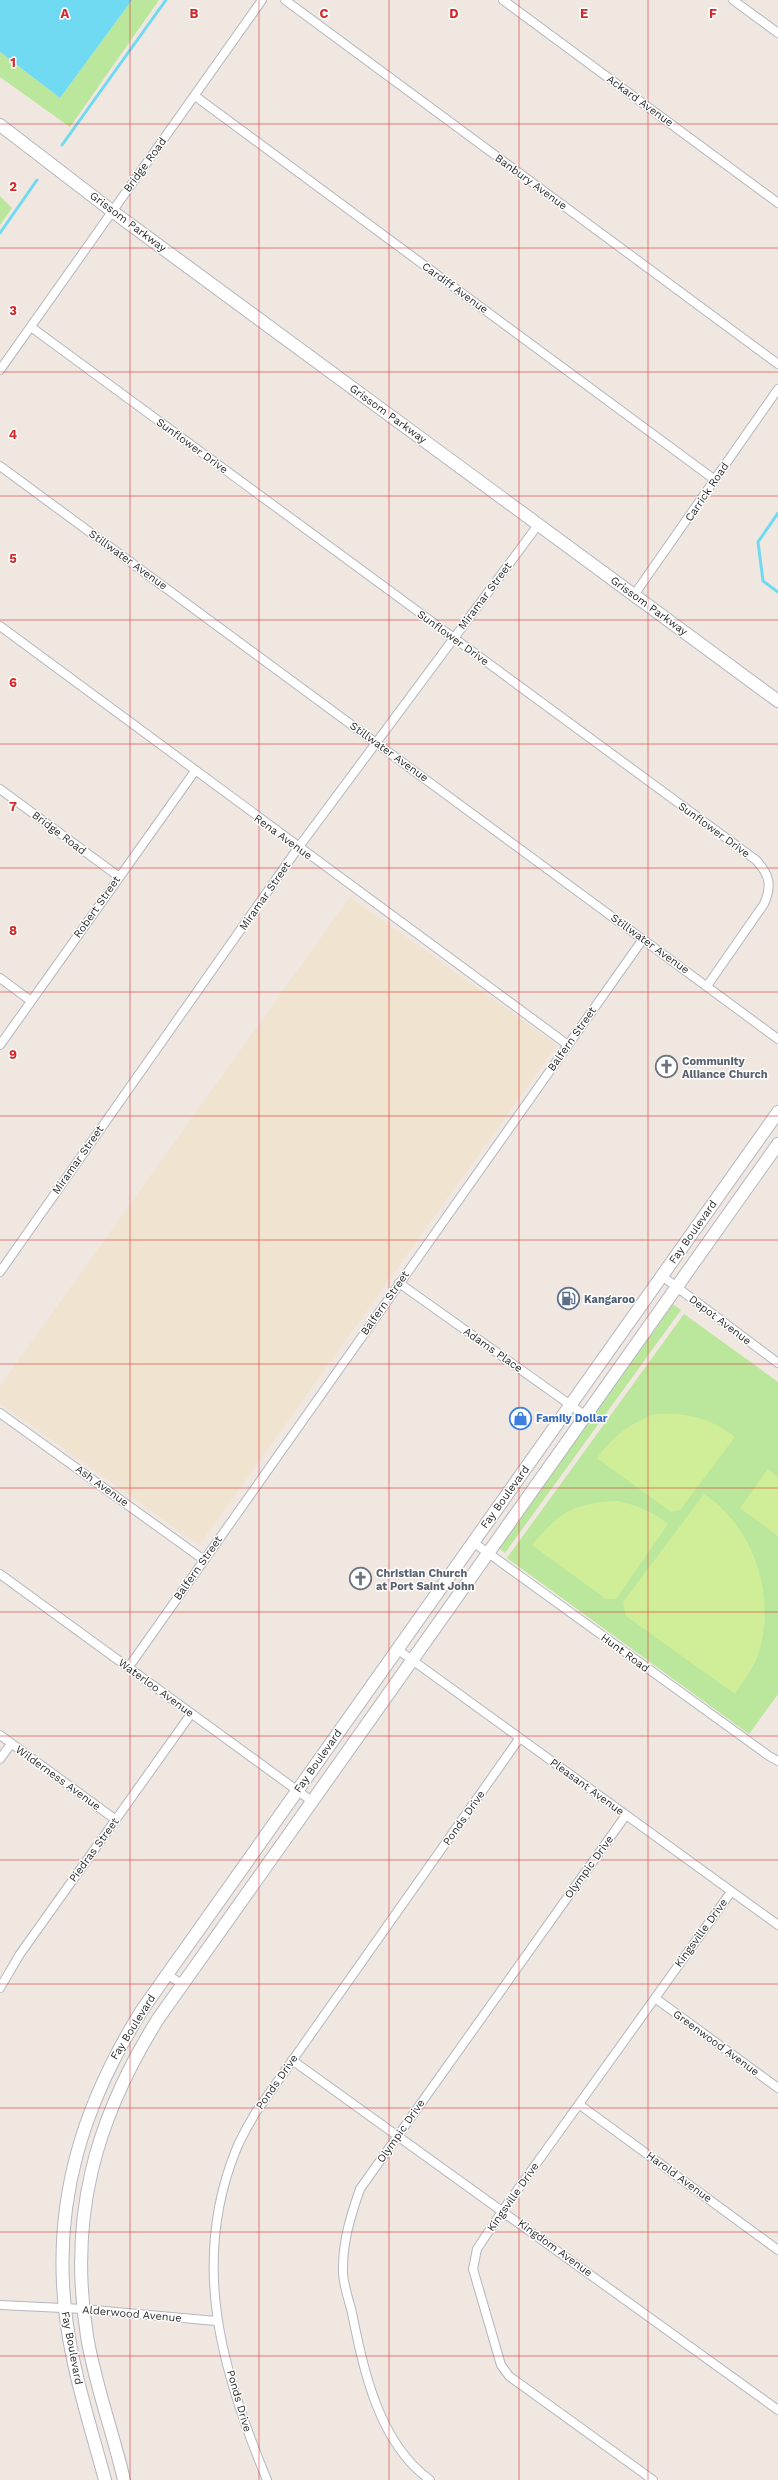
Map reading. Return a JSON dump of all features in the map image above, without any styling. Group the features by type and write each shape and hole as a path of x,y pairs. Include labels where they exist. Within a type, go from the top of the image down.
{"main road":[{"name":"Grissom Parkway","path":"0,124 112,211 778,701"},
{"name":"Fay Boulevard","path":"105,2480 79,2385 65,2310 63,2234 69,2184 81,2134 99,2087 122,2041 167,1974 778,1112"},
{"name":"Fay Boulevard","path":"124,2480 95,2373 83,2309 81,2274 83,2215 97,2145 114,2099 140,2049 183,1985 778,1144"}],"street":[{"name":"Bridge Road","path":"0,370 262,0"},
{"name":"Banbury Avenue","path":"285,0 778,364"},
{"name":"Ackard Avenue","path":"503,0 778,203"},
{"path":"733,0 778,33"},
{"name":"Cardiff Avenue","path":"195,96 715,480"},
{"name":"Sunflower Drive","path":"31,327 453,639 750,856 765,870 770,883 764,904 707,986"},
{"name":"Carrick Road","path":"634,595 778,389"},
{"name":"Stillwater Avenue","path":"0,466 778,1039"},
{"name":"Miramar Street","path":"0,1272 298,848 538,525"},
{"name":"Rena Avenue","path":"0,626 298,848 568,1045"},
{"name":"Robert Street","path":"0,1045 118,876 195,771"},
{"name":"Bridge Road","path":"0,789 118,876"},
{"name":"Balfern Street","path":"128,1668 643,939"},
{"path":"0,978 31,1001"},
{"name":"Depot Avenue","path":"662,1276 778,1363"},
{"name":"Adams Place","path":"399,1283 586,1416"},
{"name":"Ash Avenue","path":"0,1412 204,1560"},
{"name":"Hunt Road","path":"473,1542 768,1756 778,1761"},
{"name":"Waterloo Avenue","path":"0,1574 313,1802"},
{"name":"Pleasant Avenue","path":"397,1649 519,1739 778,1925"},
{"name":"Piedras Street","path":"0,1988 20,1954 191,1714"},
{"name":"Wilderness Avenue","path":"0,1736 116,1820"},
{"name":"Ponds Drive","path":"267,2480 247,2433 216,2321 212,2276 214,2236 221,2196 239,2143 256,2112 292,2060 519,1739"},
{"path":"0,1759 11,1744"},
{"name":"Olympic Drive","path":"430,2480 402,2452 382,2420 360,2350 342,2270 346,2232 360,2188 626,1815"},
{"name":"Kingsville Drive","path":"653,2480 509,2376 501,2365 473,2269 477,2249 503,2210 580,2105 731,1892"},
{"path":"167,1974 183,1985"},
{"name":"Greenwood Avenue","path":"655,1998 778,2088"},
{"name":"Kingdom Avenue","path":"292,2060 503,2210 778,2410"},
{"name":"Harold Avenue","path":"580,2105 778,2250"},
{"name":"Alderwood Avenue","path":"0,2305 65,2310 83,2309 216,2321"}],"shaded area":[{"path":"350,897 557,1045 199,1545 0,1403 0,1386"}],"green space":[{"path":"132,0 159,0 70,127 0,77 0,52 60,98"},
{"path":"0,196 12,208 0,225"},
{"path":"673,1304 681,1310 505,1553 499,1548"},
{"path":"684,1314 778,1382 778,1694 749,1734 507,1558"},
{"path":"654,1414 677,1414 697,1418 716,1425 735,1437 680,1510 671,1512 597,1458 622,1432 637,1422"},
{"path":"768,1469 778,1477 778,1536 740,1508"},
{"path":"704,1494 722,1508 737,1526 749,1545 758,1567 763,1589 765,1612 763,1635 757,1658 735,1694 626,1616 623,1602"},
{"path":"619,1501 645,1510 668,1524 616,1599 606,1599 532,1545 551,1524 570,1511 591,1504"}],"water":[{"path":"0,0 132,0 60,98 0,52"}],"waterway":[{"path":"62,145 166,0"},
{"path":"0,233 37,180"},
{"path":"778,513 758,542 763,581 778,592"}],"place":[{"name":"Community Alliance Church","path":"666,1067"},
{"name":"Kangaroo","path":"569,1299"},
{"name":"Family Dollar","path":"520,1418"},
{"name":"Christian Church at Port Saint John","path":"361,1579"}]}
